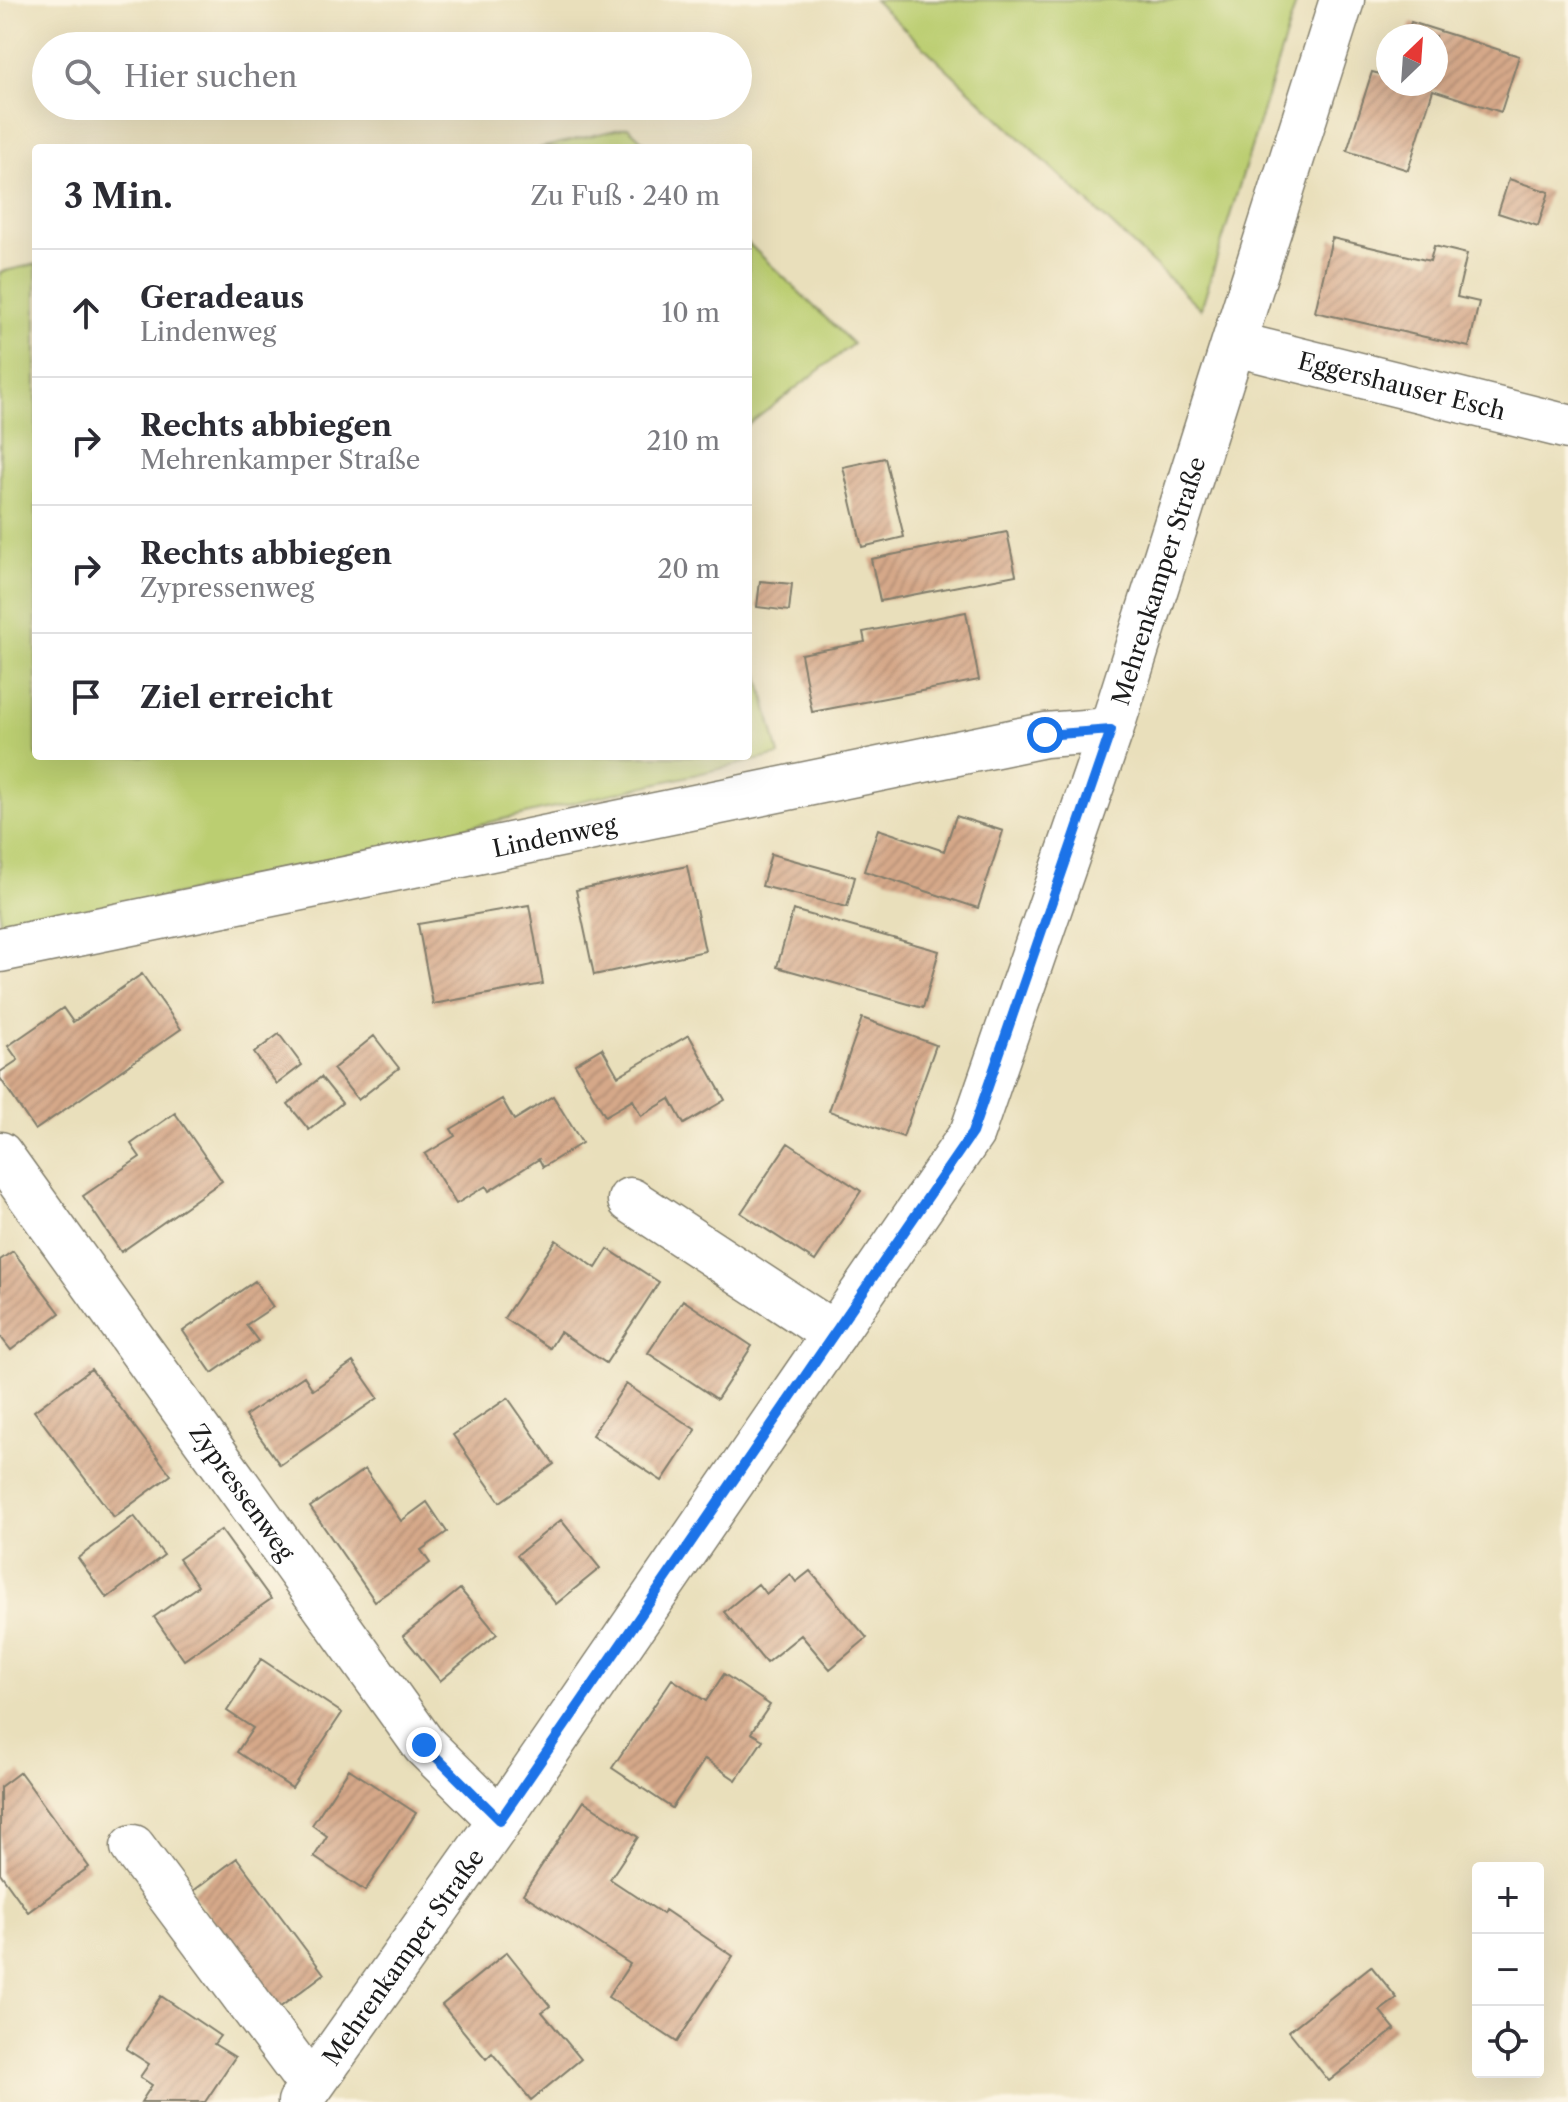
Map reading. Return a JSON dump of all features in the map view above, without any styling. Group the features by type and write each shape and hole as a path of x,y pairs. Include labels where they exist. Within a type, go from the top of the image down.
{"street":[{"name":"Mehrenkamper Straße","path":"305,2094 500,1820 972,1133 1111,730 1342,0"},
{"name":"Eggershauser Esch","path":"1235,344 1568,427"},
{"name":"Lindenweg","path":"0,950 1045,735 1111,730"},
{"name":"Zypressenweg","path":"0,1154 424,1745 500,1820"},
{"path":"630,1200 834,1334"},
{"path":"133,1847 305,2094"}],"green space":[{"path":"874,0 1297,0 1201,309"},
{"path":"628,127 646,144 556,144"},
{"path":"752,247 853,344 752,422"},
{"path":"32,265 32,760 752,760 752,650 779,755 189,892 0,931 0,272"}],"building":[{"path":"1448,34 1519,56 1501,112 1448,95"},
{"path":"1372,72 1376,73 1376,96 1431,96 1408,170 1347,151"},
{"path":"1509,179 1549,192 1538,226 1498,213"},
{"path":"1332,238 1430,261 1434,246 1467,254 1457,297 1479,302 1469,347 1315,312"},
{"path":"885,458 904,537 862,547 843,467"},
{"path":"1007,532 1016,575 880,601 871,559"},
{"path":"760,581 792,584 789,611 757,607"},
{"path":"966,612 979,680 812,712 801,654 865,642 863,632"},
{"path":"956,816 1003,831 978,908 864,871 878,829 944,851"},
{"path":"771,854 855,877 847,907 762,886"},
{"path":"687,866 705,951 594,975 576,890"},
{"path":"529,905 543,984 433,1004 418,924"},
{"path":"793,910 939,951 923,1008 777,967"},
{"path":"142,974 181,1029 35,1130 0,1078 0,1072 18,1060 8,1046 63,1008 73,1022"},
{"path":"862,1018 936,1045 903,1137 829,1111"},
{"path":"279,1034 302,1065 277,1084 254,1053"},
{"path":"689,1035 725,1100 684,1124 670,1099 641,1116 633,1100 605,1116 575,1064 602,1048 618,1076"},
{"path":"374,1036 399,1068 358,1100 333,1069"},
{"path":"321,1077 342,1103 309,1130 288,1104"},
{"path":"553,1096 582,1143 543,1167 539,1159 489,1191 486,1186 456,1204 425,1154 455,1136 451,1129 502,1099 514,1120"},
{"path":"175,1113 222,1181 121,1252 83,1196 140,1157 131,1144"},
{"path":"788,1143 861,1191 815,1261 741,1213"},
{"path":"556,1240 596,1268 608,1249 659,1282 606,1363 560,1332 550,1348 504,1318"},
{"path":"13,1251 60,1313 11,1350 0,1336 0,1260"},
{"path":"255,1281 273,1307 246,1325 258,1341 212,1373 183,1331"},
{"path":"683,1300 752,1346 717,1399 648,1353"},
{"path":"353,1362 378,1398 280,1465 245,1416 304,1376 313,1390"},
{"path":"91,1369 171,1475 114,1517 34,1411"},
{"path":"626,1384 696,1430 662,1481 592,1435"},
{"path":"508,1398 554,1464 500,1502 453,1435"},
{"path":"365,1469 401,1521 427,1502 447,1532 421,1550 430,1563 375,1601 310,1507"},
{"path":"134,1516 164,1555 107,1598 78,1558"},
{"path":"561,1520 600,1568 556,1604 517,1555"},
{"path":"221,1530 271,1599 184,1660 154,1617 198,1586 179,1559"},
{"path":"810,1571 867,1638 830,1669 801,1635 766,1663 724,1612 758,1584 766,1594 790,1574 796,1582"},
{"path":"460,1589 497,1634 440,1681 403,1636"},
{"path":"261,1659 342,1713 292,1788 237,1752 253,1728 227,1711"},
{"path":"724,1674 770,1705 751,1733 763,1740 736,1780 705,1759 672,1808 612,1768 672,1679 706,1701"},
{"path":"349,1769 416,1813 365,1891 314,1857 327,1836 312,1825"},
{"path":"20,1772 89,1867 28,1912 0,1873 0,1787"},
{"path":"584,1801 638,1837 610,1879 663,1914 665,1910 733,1956 677,2042 608,1997 630,1964 523,1894"},
{"path":"237,1858 324,1974 279,2008 192,1892"},
{"path":"507,1952 550,2006 542,2012 581,2059 531,2100 492,2053 486,2059 442,2005"},
{"path":"1371,1966 1397,1998 1380,2011 1395,2029 1329,2081 1289,2031"},
{"path":"161,1996 220,2036 214,2044 235,2057 205,2102 141,2102 152,2085 140,2077 149,2064 126,2049"}],"route":[{"path":"424,1745 500,1820 972,1133 1111,730 1045,735"}]}
